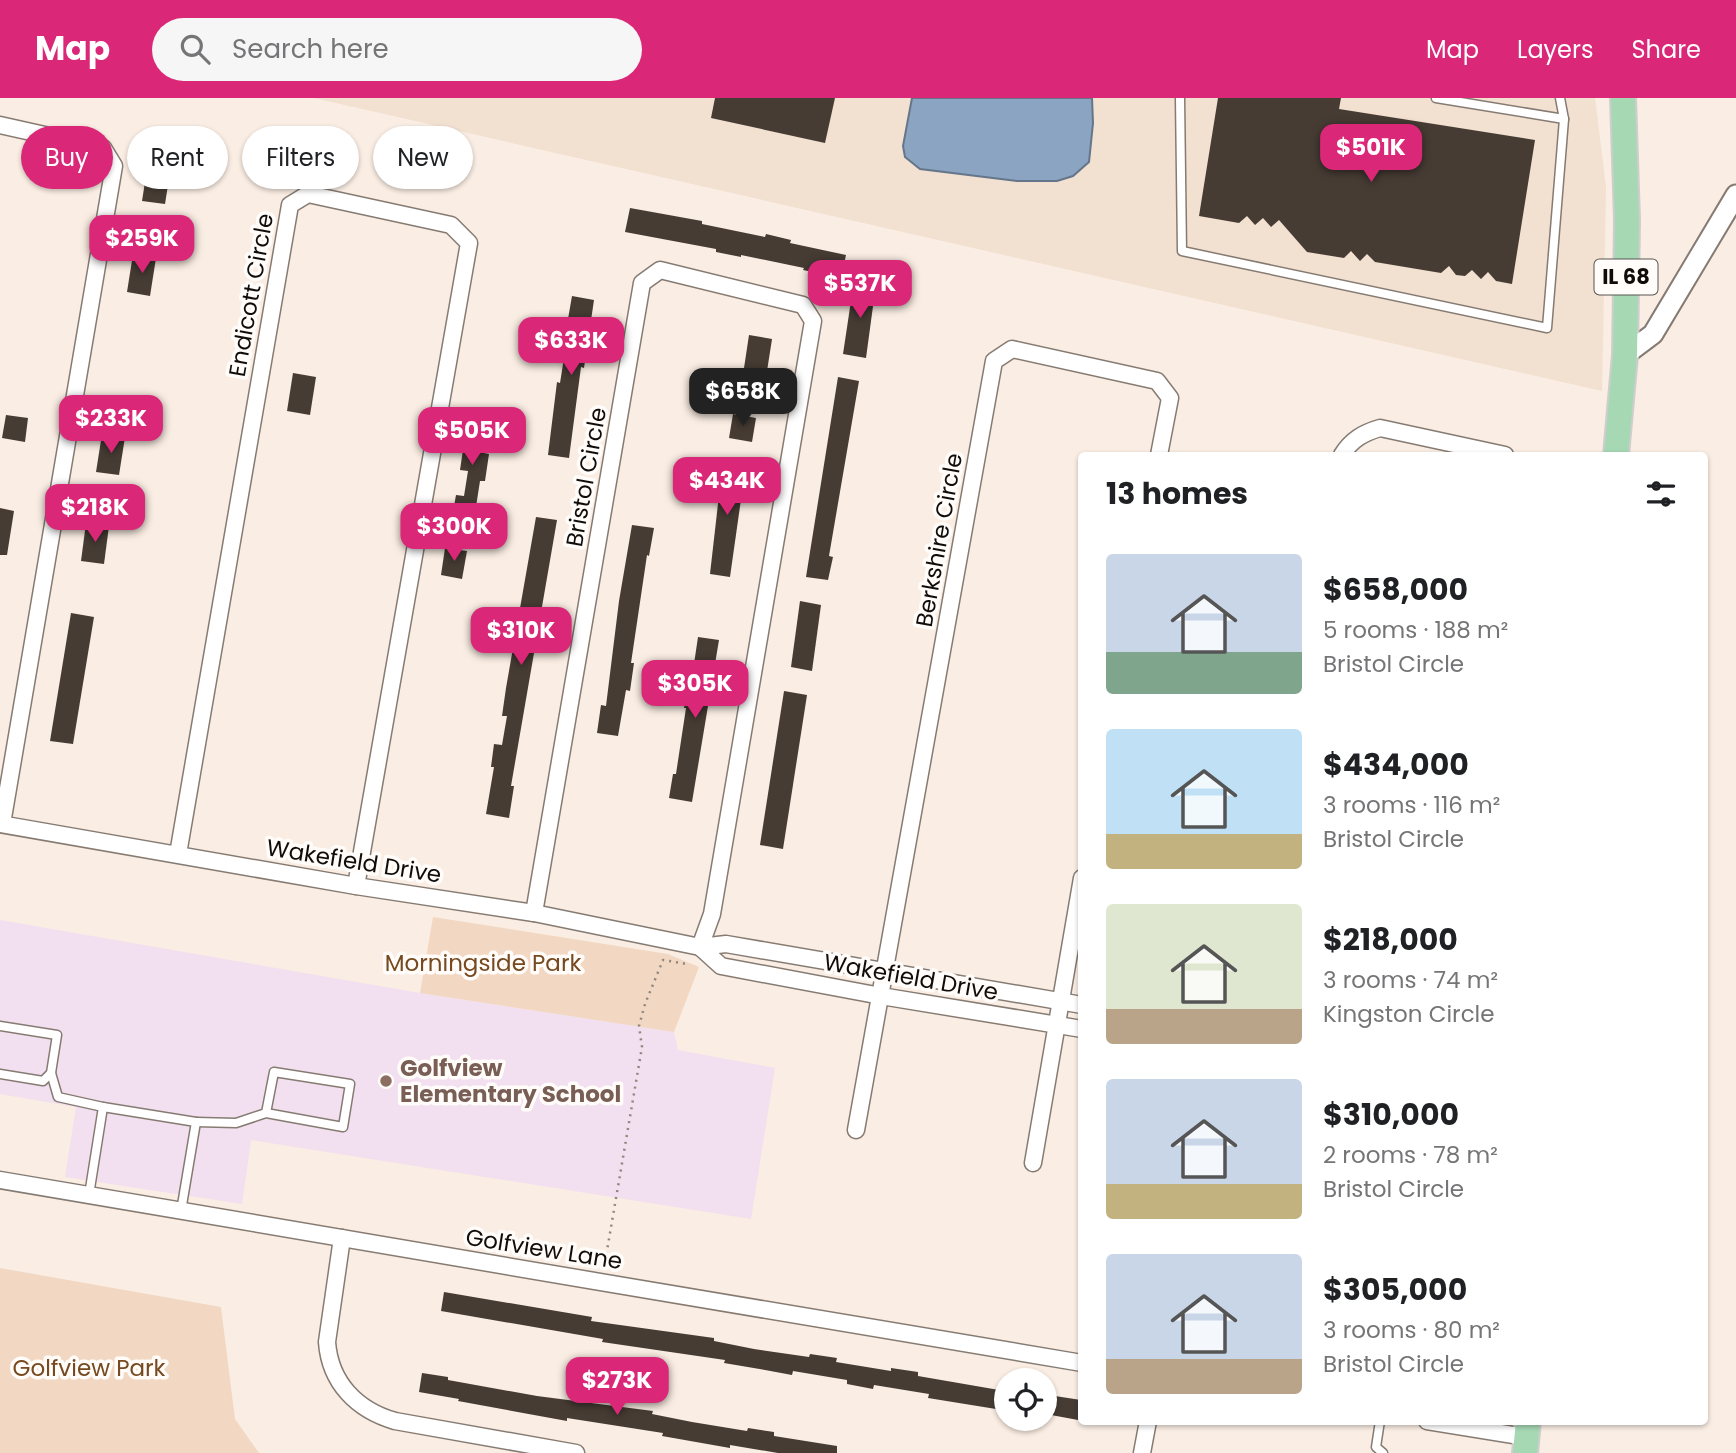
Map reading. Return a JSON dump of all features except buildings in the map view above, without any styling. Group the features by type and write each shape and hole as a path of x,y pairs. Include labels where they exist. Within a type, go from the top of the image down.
{"main road":[{"name":"IL 68","path":"1616,452 1625,355 1627,220 1623,98"}],"street":[{"path":"0,125 103,148 114,166 1,824"},
{"name":"Endicott Circle","path":"178,854 290,205 308,194 451,225 469,243 356,886"},
{"path":"1625,355 1653,334 1736,195"},
{"name":"Bristol Circle","path":"534,914 642,283 660,270 803,305 813,321 712,914 700,947"},
{"name":"Berkshire Circle","path":"856,1130 994,360 1012,349 1157,381 1170,398 1160,452"},
{"path":"1344,452 1365,432 1380,428 1491,452"},
{"name":"Wakefield Drive","path":"1,824 534,914 700,947 726,944 1078,1003"},
{"path":"1033,1163 1078,899"},
{"name":"Wakefield Drive","path":"700,947 721,966 1078,1028"},
{"name":"Golfview Lane","path":"0,1180 1078,1362"},
{"path":"342,1238 327,1342 328,1358 335,1376 353,1399 377,1416 395,1421 576,1453"},
{"path":"1142,1453 1147,1425"},
{"path":"1455,1425 1526,1437"}],"lane":[{"path":"1180,98 1182,251 1547,328 1564,119 1560,98"},
{"path":"1436,98 1564,119"},
{"path":"0,1026 57,1035 51,1073 58,1097 103,1107 196,1122 236,1123 266,1113 343,1127 350,1084 274,1072 266,1113"},
{"path":"0,1074 43,1081 51,1073"},
{"path":"89,1195 103,1107"},
{"path":"181,1211 196,1122"},
{"path":"1379,1425 1376,1447 1382,1453"}],"path":[{"path":"602,1282 642,1047 639,1026 645,1003 663,960 687,964"}],"shaded area":[{"path":"314,98 1595,98 1606,187 1602,391 473,134 473,126 437,126"},
{"name":"Golfview Elementary School","path":"0,920 420,993 674,1032 678,1050 775,1068 751,1219 251,1140 242,1204 65,1177 76,1107 0,1094"}],"green space":[{"name":"Morningside Park","path":"433,917 668,954 699,967 674,1032 420,993"},
{"name":"Golfview Park","path":"0,1268 221,1307 235,1419 259,1453 0,1453"}],"water":[{"path":"912,98 1092,98 1093,123 1089,162 1073,176 1057,181 1017,181 920,169 905,157 903,146"}],"place":[{"name":"Golfview Elementary School","path":"386,1081"}]}
